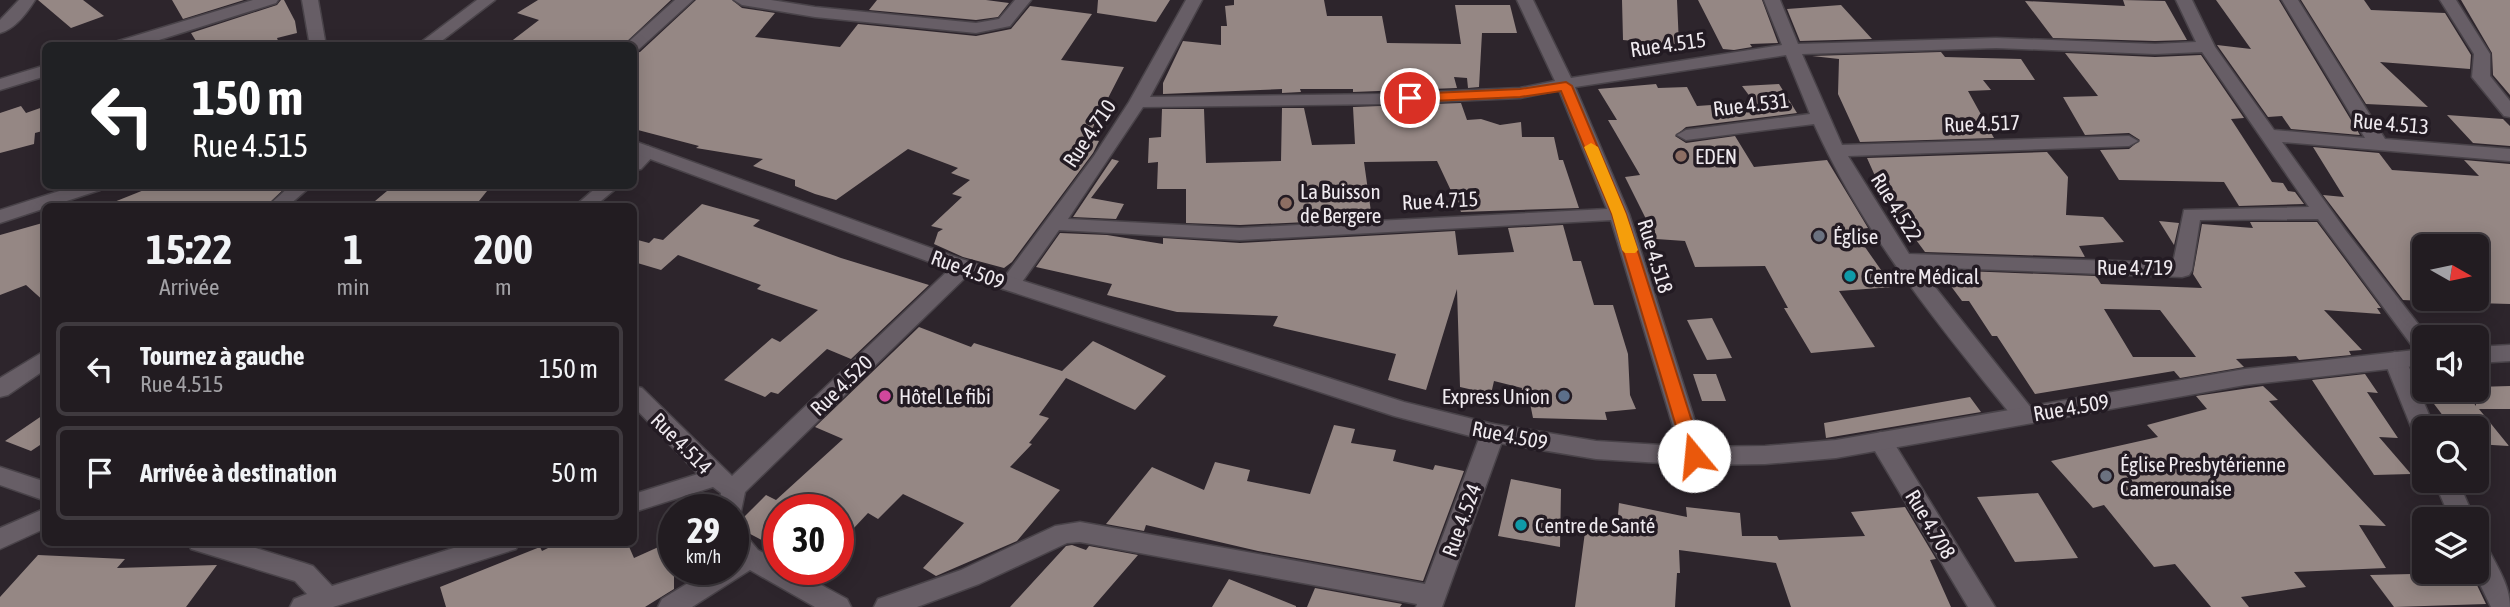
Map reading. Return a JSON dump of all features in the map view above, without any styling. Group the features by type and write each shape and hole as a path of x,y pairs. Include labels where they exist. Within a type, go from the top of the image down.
{"street":[{"path":"0,28 21,10 27,0"},
{"path":"134,42 270,0"},
{"path":"310,0 317,42"},
{"path":"429,42 487,0"},
{"path":"637,42 685,0"},
{"path":"742,0 815,12 976,28 1004,23 1023,0"},
{"name":"Rue 4.710","path":"1010,284 1102,158 1138,102 1194,0"},
{"name":"Rue 4.518","path":"1525,0 1566,86 1619,214 1694,456"},
{"name":"Rue 4.522","path":"1772,0 1836,151 1903,260 1945,318 2024,415"},
{"path":"2184,0 2207,47 2323,213 2412,329"},
{"path":"2290,0 2337,80 2381,146"},
{"path":"2448,0 2482,54 2481,77 2510,112"},
{"name":"Rue 4.515","path":"1138,102 1383,99 1520,93 1566,86 1610,75 1793,49 1996,43 2155,49 2207,47"},
{"path":"0,85 42,71"},
{"name":"Rue 4.531","path":"1686,135 1822,118"},
{"name":"Rue 4.513","path":"2268,135 2510,155"},
{"name":"Rue 4.517","path":"1836,151 2129,141"},
{"name":"Rue 4.509","path":"638,155 1010,284 1402,410 1493,433 1597,450 1694,456 1765,455 1836,449 2245,377 2412,358"},
{"path":"0,217 84,189"},
{"path":"281,203 297,189"},
{"path":"588,203 605,189"},
{"name":"Rue 4.719","path":"1903,260 2182,270 2191,214 2323,213"},
{"name":"Rue 4.715","path":"1053,224 1240,234 1619,214"},
{"name":"Rue 4.520","path":"727,492 964,267"},
{"path":"2489,355 2510,354"},
{"path":"2395,360 2419,416"},
{"path":"0,389 42,361"},
{"name":"Rue 4.514","path":"637,397 727,492"},
{"name":"Rue 4.524","path":"1431,602 1493,433"},
{"name":"Rue 4.708","path":"1881,441 1982,607"},
{"path":"0,476 42,491"},
{"path":"637,503 727,492"},
{"path":"0,539 42,519"},
{"path":"887,607 970,576 1064,533 1080,532 1431,602"},
{"path":"213,546 304,573 315,603 494,546"},
{"path":"749,564 838,607"},
{"path":"2489,577 2504,607"},
{"path":"671,607 701,585"}],"building":[{"path":"38,0 83,0 104,16 71,28"},
{"path":"172,0 244,0 183,19"},
{"path":"284,0 295,21 297,33 277,38 278,42 197,42 191,33 277,5"},
{"path":"538,0 671,0 626,42 510,42 539,20 517,13"},
{"path":"696,0 732,0 742,8 775,13 755,37 840,47 858,24 976,36 1011,29 1030,6 1092,14 1061,60 1124,67 1087,139 1099,141 1093,153 1012,262 1004,268 963,257 934,244 938,232 943,229 931,226 962,197 952,194 970,180 951,173 958,168 908,149 836,200 795,186 795,180 753,166 763,159 696,148 699,146 637,130 637,52"},
{"path":"877,0 986,0 1009,3 998,17 976,20 869,10"},
{"path":"1098,0 1170,0 1156,22 1097,13"},
{"path":"1234,0 1324,0 1327,16 1382,16 1387,43 1461,44 1455,5 1510,5 1517,33 1482,33 1479,87 1468,88 1467,78 1454,77 1457,88 1353,92 1353,89 1300,89 1301,92 1282,93 1282,89 1163,94 1163,83 1183,41 1221,45 1221,26 1227,26 1225,6 1234,5"},
{"path":"1622,0 1677,0 1679,45 1623,40"},
{"path":"1698,0 1762,0 1778,43 1750,44 1752,47 1734,50 1723,49"},
{"path":"2123,0 2165,1 2187,40 2053,38 2025,1 2125,6"},
{"path":"2216,0 2279,0 2360,135 2291,129 2282,116 2268,117 2217,45 2251,49"},
{"path":"2301,0 2364,0 2371,10 2445,13 2471,55 2470,69 2380,62 2428,107 2366,104"},
{"path":"2461,0 2510,0 2510,95 2493,75 2492,53"},
{"path":"1841,5 1872,39 1800,41 1787,9"},
{"path":"1941,52 1945,57 2021,59 2035,80 1983,80 1991,90 1968,91 1994,138 1860,142 1838,94 1839,59 1812,56"},
{"path":"2065,53 2155,57 2201,55 2244,118 2231,119 2272,182 2283,183 2288,191 2295,192 2304,204 2239,206 2224,182 2119,180 2100,150 2129,149 2140,140 2129,133 2085,135 2063,97 2098,96"},
{"path":"1656,84 1658,88 1687,87 1697,106 1754,102 1742,86 1779,84 1797,113 1686,127 1675,136 1686,143 1735,136 1754,167 1827,160 1868,228 1853,230 1893,287 1839,291 1875,347 1811,353 1784,308 1788,308 1765,266 1695,267 1685,241 1656,239 1625,177 1640,175 1608,120 1617,120 1598,89"},
{"path":"1461,103 1467,120 1481,119 1500,125 1521,122 1522,137 1554,137 1559,160 1563,160 1579,208 1461,212 1437,161 1364,162 1372,219 1240,225 1186,223 1186,189 1157,189 1158,162 1148,163 1149,138 1161,137 1162,109 1204,109 1206,163 1281,161 1282,108 1304,108 1312,145 1355,144 1353,107"},
{"path":"21,106 26,113 42,107 42,131 35,133 34,144 0,153 0,113"},
{"path":"2447,115 2503,119 2510,126 2510,146 2473,143"},
{"path":"2313,147 2379,153 2392,170 2479,176 2464,160 2510,164 2510,304 2489,303 2489,234 2412,234 2412,300 2403,300 2323,195 2344,197"},
{"path":"2047,152 2068,177 2066,215 2103,217 2124,242 2079,246 2085,257 1925,252 1905,225 1897,225 1867,158"},
{"path":"1112,159 1119,161 1091,198 1124,204 1116,219 1073,217"},
{"path":"146,189 284,189 269,203 112,203"},
{"path":"389,189 489,189 477,203 373,203"},
{"path":"702,204 760,220 753,226 841,258 929,285 851,359 827,349 778,394 771,392 765,397 724,380 772,338 780,342 818,310 757,289 761,285 678,255 661,270 637,263 637,240 649,243 654,238 663,240"},
{"path":"2159,221 2179,223 2174,245"},
{"path":"2250,222 2317,222 2381,308 2377,308 2381,314 2324,310 2362,350 2349,351 2351,355 2299,360 2296,356 2236,359 2244,367 2180,378 2174,371 2035,394 1997,336 1992,336 1969,301 1962,301 1939,270 2096,276 2101,284 2202,288 2193,274 2202,224 2253,228","holes":["2104,309 2160,310 2196,357 2133,357"]},
{"path":"42,223 42,299 26,285 0,295 0,235"},
{"path":"1563,225 1573,261 1581,261 1594,305 1613,305 1628,354 1630,395 1636,409 1605,412 1607,420 1533,418 1530,403 1520,400 1522,388 1494,381 1491,394 1460,387 1457,289 1426,390 1388,380 1396,354 1273,326 1278,316 1177,312 1107,295 1112,284 1036,267 1060,233 1107,235 1163,244 1163,238 1240,243 1455,231 1458,255 1514,252 1508,228"},
{"path":"1712,318 1732,358 1707,360 1687,320"},
{"path":"919,327 971,347 974,343 1062,371 1093,341 1166,376 1135,410 1066,378 1039,415 1049,418 1029,443 1032,444 1010,467 1060,490 1017,541 936,576 923,568 964,523 903,494 878,519 868,513 854,528 854,494 783,494 843,439 815,427"},
{"path":"1693,374 1716,374 1726,401 1702,401"},
{"path":"2365,374 2378,393 2367,392 2398,438 2379,437 2411,474 2374,475 2312,380"},
{"path":"2263,386 2278,400 2269,401 2386,526 2359,525 2386,568 2294,572 2306,587 2241,597 2249,607 2211,607 2175,564 2154,567 2104,505 2093,508 2051,461 2158,437 2147,425 2207,409 2196,396"},
{"path":"2510,386 2510,409 2479,409 2485,416 2443,416 2433,402 2473,402 2476,406 2476,402 2489,402 2489,387"},
{"path":"1970,397 1981,412 1826,438 1824,423"},
{"path":"42,416 42,444 31,451 5,441"},
{"path":"2489,421 2509,446 2489,445"},
{"path":"1334,425 1355,429 1351,443 1396,450 1393,461 1433,470 1435,465 1464,471 1423,581 1258,551 1146,525 1144,531 1106,524 1152,467 1204,490 1215,462 1250,470 1247,481 1310,494"},
{"path":"1511,479 1561,489 1560,547 1498,536"},
{"path":"2038,493 2078,558 2015,562 1977,497"},
{"path":"763,498 763,541 749,533 749,512"},
{"path":"1619,503 1687,517 1686,507 1740,513 1742,536 1777,536 1779,540 1865,536 1851,512 1905,507 1936,559 1930,560 1951,607 1791,607 1776,563 1679,550 1680,573 1677,573 1675,607 1575,607 1585,532 1598,535 1600,523 1617,527"},
{"path":"1072,545 1086,550 1089,546 1138,555 1093,607 1010,607 1066,546"},
{"path":"552,546 629,546 634,558 658,547 658,585 674,585 674,589 645,607 446,607 440,587 540,547 542,551"},
{"path":"38,555 125,559 117,568 217,565 186,607 0,607 0,597"},
{"path":"2412,574 2412,584 2476,584 2486,604 2394,607 2370,575"},
{"path":"1229,579 1296,606 1296,607 1212,607"},
{"path":"1315,588 1402,604 1400,607 1307,607"}],"slow traffic":[{"path":"1591,147 1619,214 1630,250"}],"place":[{"name":"EDEN","path":"1681,156"},
{"name":"La Buisson de Bergere","path":"1286,203"},
{"name":"Église","path":"1819,236"},
{"name":"Centre Médical","path":"1850,276"},
{"name":"Hôtel Le fibi","path":"885,396"},
{"name":"Express Union","path":"1564,396"},
{"name":"Église Presbytérienne Camerounaise","path":"2106,476"},
{"name":"Centre de Santé","path":"1521,525"}],"route":[{"path":"1410,98 1520,93 1566,86 1619,214 1694,456"}]}
